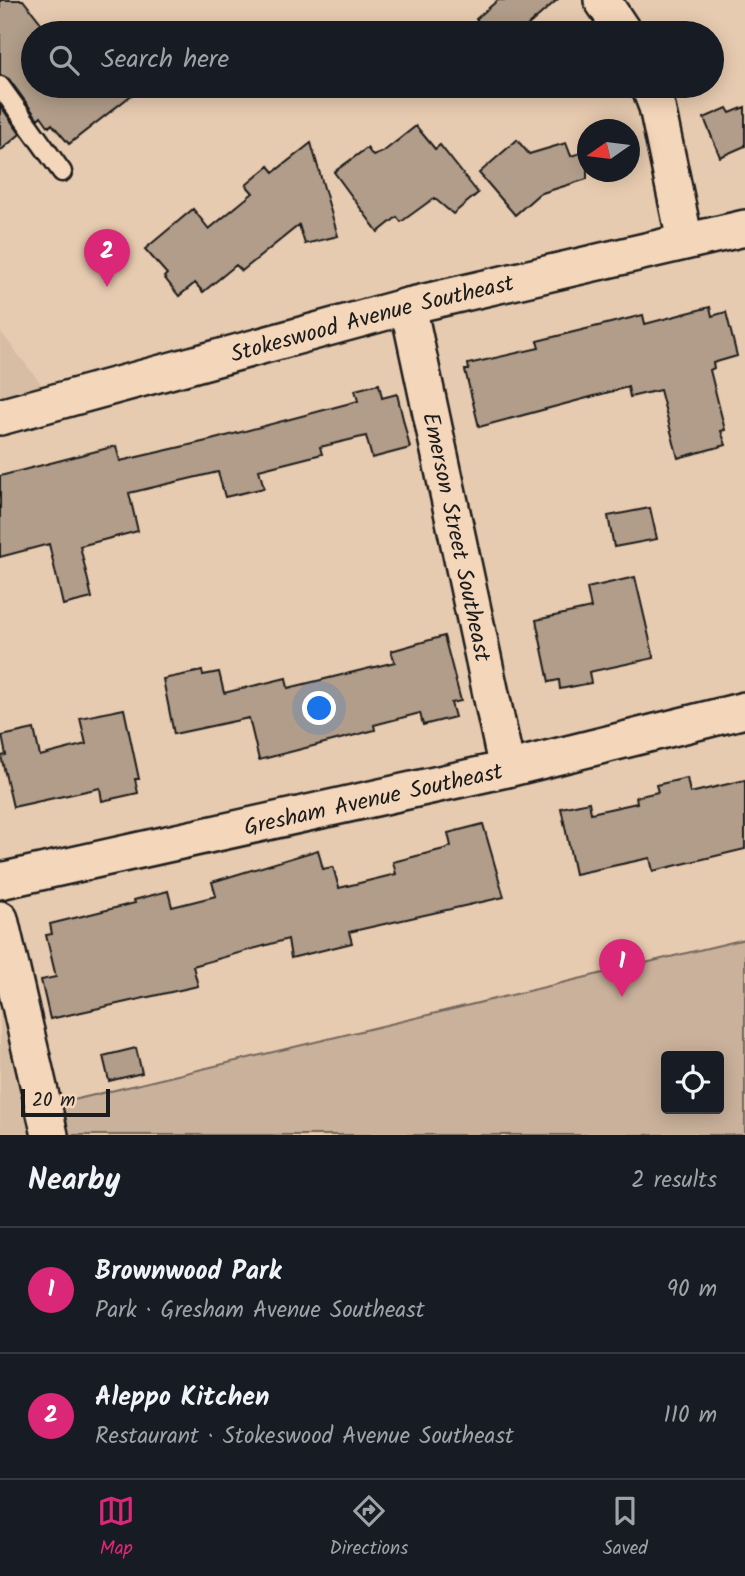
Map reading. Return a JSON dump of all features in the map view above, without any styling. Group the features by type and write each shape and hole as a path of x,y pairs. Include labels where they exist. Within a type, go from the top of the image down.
{"street":[{"path":"602,0 616,21"},
{"path":"654,98 685,241"},
{"name":"Stokeswood Avenue Southeast","path":"0,417 408,306 745,228"},
{"name":"Emerson Street Southeast","path":"408,306 508,769"},
{"name":"Gresham Avenue Southeast","path":"0,881 508,769 745,710"},
{"path":"0,919 50,1135"}],"lane":[{"path":"0,86 62,172"}],"shaded area":[{"path":"0,331 55,402 0,417"},
{"path":"0,930 50,1135 0,1135"},
{"path":"745,939 745,1135 50,1135 44,1107"}],"building":[{"path":"0,0 23,0 40,21 21,21 21,96 9,79 0,75"},
{"path":"498,0 557,0 533,21 476,19"},
{"path":"23,98 128,98 69,144 52,124 49,127 41,116 38,119"},
{"path":"0,105 20,134 0,151"},
{"path":"745,107 745,146 720,157 704,118 727,108 730,113"},
{"path":"416,126 435,149 440,145 478,193 453,214 434,198 401,222 397,217 378,232 334,172 367,148 373,156 383,152"},
{"path":"517,140 529,154 566,143 571,156 577,154 577,182 539,194 515,215 479,173"},
{"path":"311,143 338,236 305,244 299,225 242,271 236,265 203,292 195,283 179,296 164,277 167,274 145,249 193,209 209,229 253,193 246,185 269,166 274,172"},
{"path":"710,307 712,316 726,312 737,356 713,363 714,368 710,370 725,430 721,431 726,445 678,458 660,390 630,397 628,387 479,427 465,370 469,370 468,364 539,348 537,341 643,315 645,324"},
{"path":"379,384 382,398 397,394 410,448 372,458 366,436 320,447 322,454 259,470 264,488 225,497 218,472 129,493 138,531 80,546 92,598 63,605 49,544 0,557 0,476 116,446 120,461 211,440 358,401 355,390"},
{"path":"650,508 657,539 614,547 608,516"},
{"path":"635,577 654,658 589,672 591,683 560,689 559,680 549,682 536,620 591,608 587,588"},
{"path":"444,636 461,701 451,703 455,717 423,725 420,713 374,725 375,730 259,760 249,718 174,734 163,679 202,671 203,675 219,672 224,693 286,678 288,688 395,662 391,651"},
{"path":"124,709 139,779 135,779 138,793 102,801 100,788 13,807 1,756 6,755 2,736 34,729 40,756 86,744 80,718"},
{"path":"687,778 690,793 745,780 745,849 653,871 650,858 575,874 561,808 589,802 591,813 637,803 636,797 658,792 656,785"},
{"path":"483,824 504,897 349,932 352,943 291,958 288,939 193,966 198,986 50,1019 41,980 56,977 46,935 52,934 50,924 135,903 134,900 168,891 172,907 216,896 212,882 318,850 323,869 333,867 339,888 396,874 393,862 444,849 451,846 448,833"},
{"path":"136,1048 142,1073 109,1081 103,1056"}],"place":[{"name":"Aleppo Kitchen","path":"107,287"},
{"name":"Brownwood Park","path":"622,997"}]}
